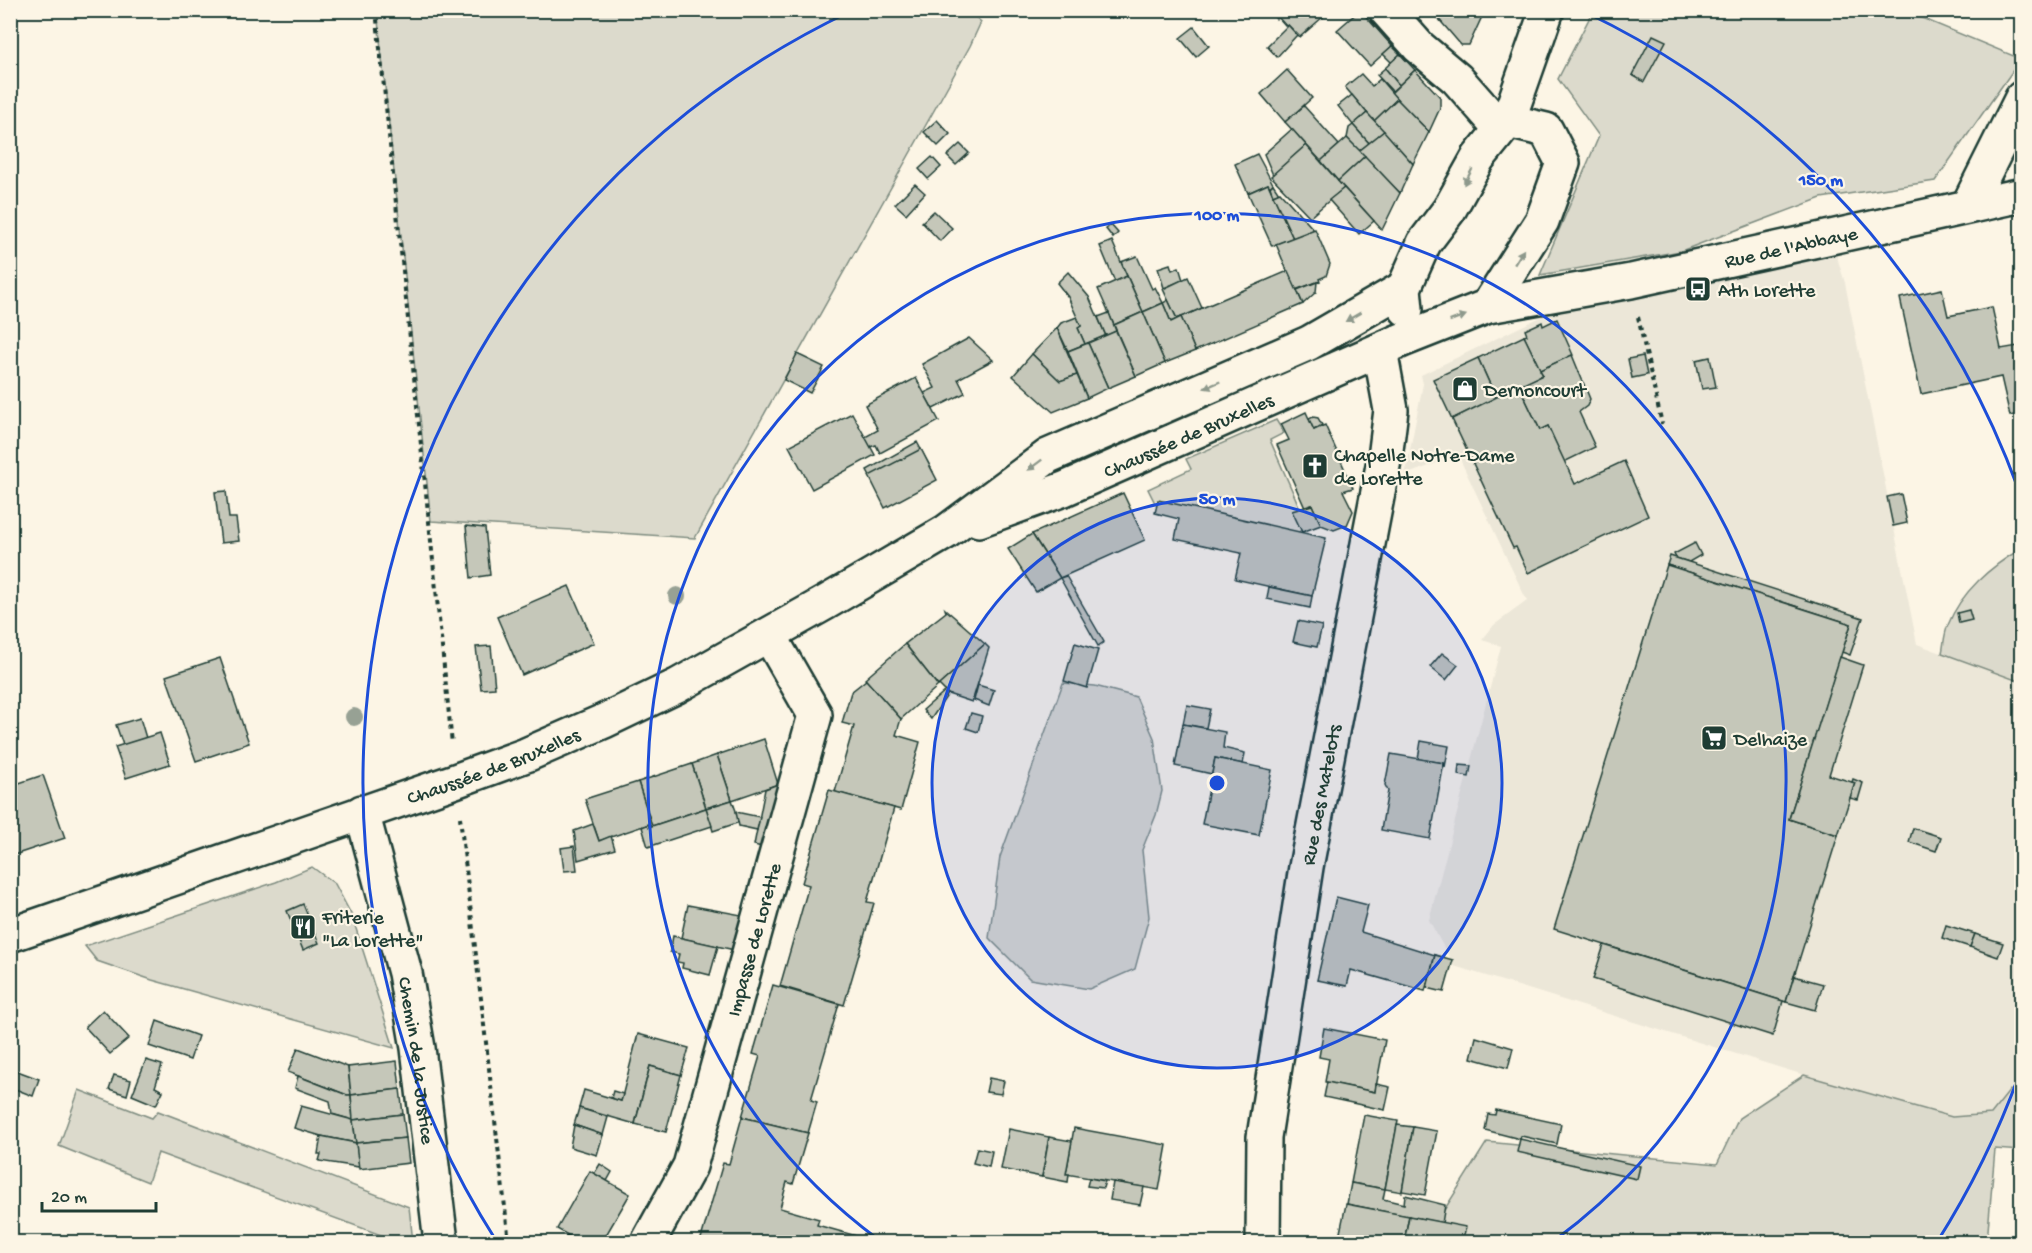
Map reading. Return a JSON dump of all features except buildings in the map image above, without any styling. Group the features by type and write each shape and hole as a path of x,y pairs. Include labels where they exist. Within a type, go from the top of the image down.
{"street":[{"path":"1386,10 1419,47 1457,79 1504,125 1546,130 1563,163 1542,220 1488,306"},
{"path":"1428,328 1406,316 1404,288 1424,243 1449,210 1478,158 1504,125 1547,10"},
{"path":"1968,206 2022,98"},
{"name":"Rue de l'Abbaye","path":"1488,306 1630,281 2022,195"},
{"name":"Chaussée de Bruxelles","path":"10,935 455,781 526,755 604,721 676,686 769,635 946,532 1048,456 1309,343 1404,288"},
{"name":"Chaussée de Bruxelles","path":"946,532 1064,489 1428,328 1488,306"},
{"name":"Rue des Matelots","path":"1263,1242 1264,1137 1305,867 1386,450 1391,410 1380,350"},
{"name":"Impasse de Lorette","path":"648,1242 690,1166 815,715 769,635"},
{"name":"Chemin de la Justice","path":"362,812 405,973 418,1048 441,1242"}],"path":[{"path":"376,10 455,781 509,1242"},
{"path":"1630,281 1662,424"}],"shaded area":[{"path":"968,10 981,22 970,46 695,538 431,521 377,11"},
{"path":"1593,11 1905,11 2021,59 1935,181 1821,198 1681,251 1540,275 1599,136 1558,79"},
{"path":"1832,241 1845,283 1917,644 2021,682 2022,802 2015,823 2022,826 2021,1093 2010,1090 1991,1114 1952,1117 1804,1075 1454,966 1429,920 1501,646 1482,640 1494,625 1527,601 1458,455 1405,475 1423,384 1421,375 1547,314"},
{"path":"1276,420 1284,433 1270,440 1302,513 1311,520 1296,535 1155,503 1148,489 1191,469 1186,459"},
{"path":"2021,549 2021,682 1942,653 1947,628 1969,591 1999,563"},
{"path":"1063,683 1095,686 1136,697 1154,738 1162,791 1156,815 1142,850 1149,917 1135,969 1089,989 1030,979 989,938 1000,857"},
{"path":"312,867 335,884 352,916 394,1048 152,980 97,961 85,946 276,882"},
{"path":"1804,1075 1952,1117 1991,1114 2010,1090 2021,1093 2021,1151 1995,1149 1987,1242 1424,1242 1487,1142 1717,1164 1739,1118"},
{"path":"79,1090 152,1118 158,1111 409,1207 413,1242 400,1242 158,1153 148,1182 59,1146"}],"place":[{"name":"Ath Lorette","path":"1698,289"},
{"name":"Dernoncourt","path":"1465,389"},
{"name":"Chapelle Notre-Dame de Lorette","path":"1315,466"},
{"name":"Delhaize","path":"1714,738"},
{"name":"Friterie \"La Lorette\"","path":"303,927"}]}
